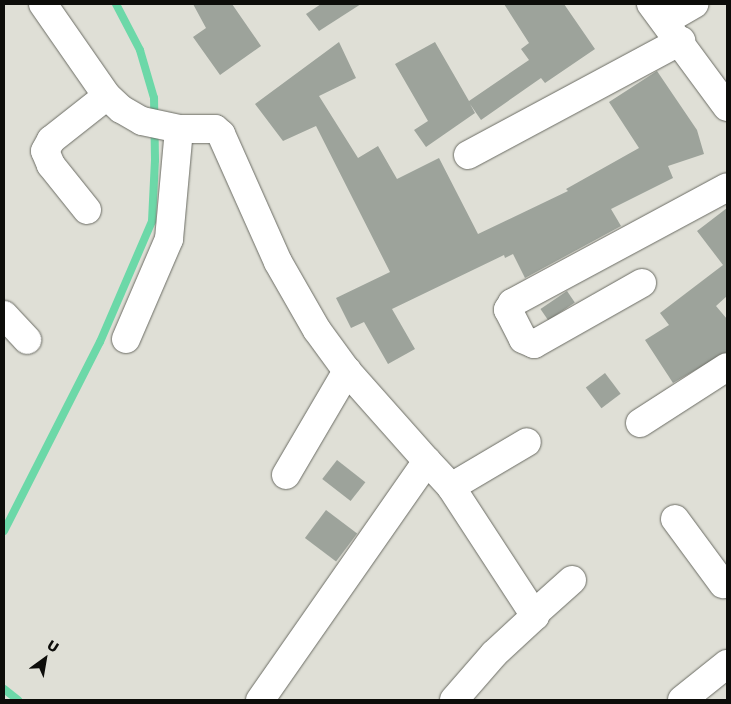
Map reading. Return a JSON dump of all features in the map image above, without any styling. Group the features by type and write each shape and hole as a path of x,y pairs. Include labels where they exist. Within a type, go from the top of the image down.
{"street":[{"path":"43,4 107,96 142,122 176,129 215,130 221,134 282,270 317,330 347,372 451,487 534,614"},
{"path":"468,155 694,4"},
{"path":"666,22 727,107"},
{"path":"87,210 51,165 45,151 51,140 107,96"},
{"path":"126,339 169,239 176,129"},
{"path":"642,283 534,344 523,339 508,310 512,302 727,187"},
{"path":"4,316 27,340"},
{"path":"640,424 727,367"},
{"path":"286,475 347,372"},
{"path":"451,487 527,442"},
{"path":"260,700 427,461"},
{"path":"675,519 726,588"},
{"path":"454,700 534,614 572,580"},
{"path":"682,700 727,664"}],"building":[{"path":"193,4 232,4 261,46 220,75 193,37 206,28"},
{"path":"321,4 361,4 319,31 306,14"},
{"path":"504,4 564,4 595,49 545,83 541,78 481,120 470,104 475,113 426,147 414,130 428,121 395,64 435,42 469,101 529,60 521,49 529,43"},
{"path":"339,42 356,78 319,96 358,158 378,146 397,179 439,158 478,234 568,191 566,189 639,148 609,102 657,71 697,130 704,154 668,166 673,178 611,209 621,226 525,278 513,254 505,258 504,255 392,309 415,349 388,364 364,322 351,328 336,298 390,272 316,126 283,141 255,104"},
{"path":"727,208 727,296 716,306 727,319 727,352 673,383 645,340 669,325 660,313 723,265 697,231"},
{"path":"567,291 575,303 548,321 540,309"},
{"path":"605,373 621,394 601,408 586,387"},
{"path":"337,460 365,482 351,501 322,479"},
{"path":"326,510 357,533 336,561 305,538"}],"waterway":[{"path":"4,531 100,342 152,221 155,160 154,98 140,50 116,4"},
{"path":"4,689 18,700"}]}
